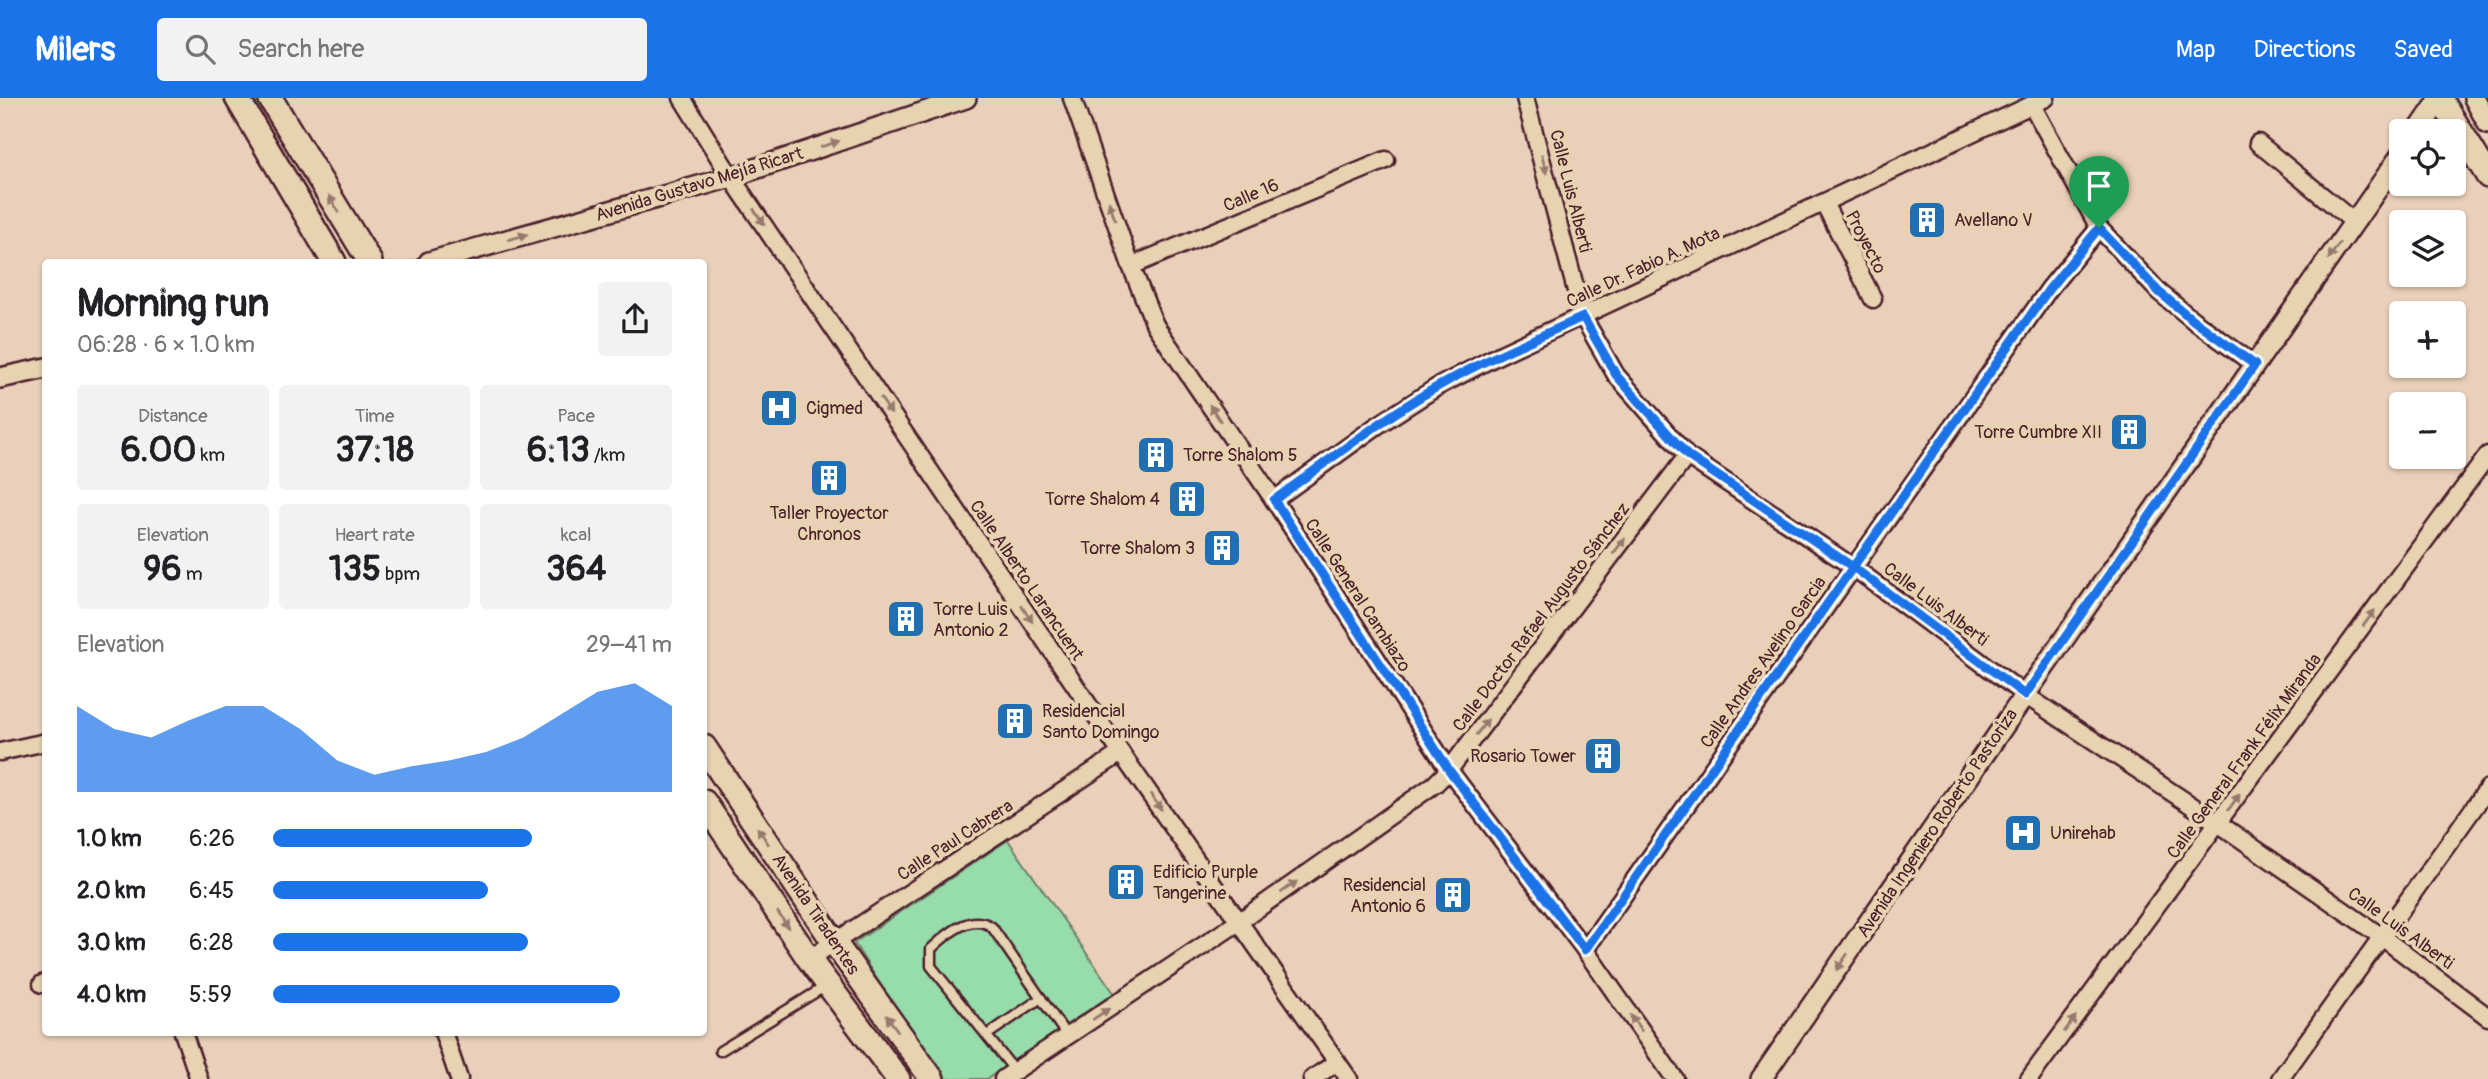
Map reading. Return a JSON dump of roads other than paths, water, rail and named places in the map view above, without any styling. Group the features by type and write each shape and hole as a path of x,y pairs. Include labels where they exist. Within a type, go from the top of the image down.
{"main road":[{"path":"237,98 332,259"},
{"path":"270,98 368,259"},
{"path":"2440,98 2488,176"},
{"name":"Avenida Tiradentes","path":"707,752 834,942 932,1079"},
{"name":"Avenida Tiradentes","path":"707,808 717,829 898,1079"}],"street":[{"name":"Calle Alberto Larancuent","path":"682,98 731,177 1121,753 1349,1079"},
{"name":"Avenida Gustavo Mejía Ricart","path":"440,259 731,177 966,98"},
{"name":"Calle General Cambiazo","path":"1072,98 1131,266 1156,325 1274,500 1449,770 1585,950 1675,1079"},
{"path":"2426,119 2440,98"},
{"path":"2474,98 2488,124"},
{"name":"Calle Luis Alberti","path":"1533,100 1583,317 1616,375 1688,456 1853,567 2025,695 2218,823 2382,937 2488,1017"},
{"path":"2039,101 2079,195 2099,228 2159,292 2255,365"},
{"name":"Calle Dr. Fabio A. Mota","path":"1274,500 1375,427 1437,387 1501,354 2039,101"},
{"path":"2258,142 2354,222"},
{"name":"Calle 16","path":"1131,266 1386,160"},
{"name":"Avenida Ingeniero Roberto Pastoriza","path":"1761,1079 2389,172"},
{"name":"Proyecto","path":"1824,203 1873,299"},
{"name":"Calle Andres Avelino Garcia","path":"1585,950 2049,289 2099,228"},
{"path":"0,379 42,369"},
{"name":"Calle General Frank Félix Miranda","path":"2029,1079 2488,455"},
{"name":"Calle Doctor Rafael Augusto Sánchez","path":"1009,1075 1409,804 1449,770 1688,456"},
{"path":"0,752 42,743"},
{"name":"Calle Paul Cabrera","path":"810,958 1121,753"},
{"path":"2280,1079 2488,788"},
{"path":"184,1036 200,1079"},
{"path":"444,1036 459,1079"},
{"path":"1312,1079 1337,1062"}],"lane":[{"path":"1009,1075 987,1034 931,965 931,949 946,935 973,920 984,921 992,927 1067,1037"},
{"path":"720,1051 828,984"},
{"path":"987,1034 1041,998"}],"place":[{"name":"Avellano V","path":"1927,220"},
{"name":"Cigmed","path":"779,408"},
{"name":"Torre Cumbre XII","path":"2129,432"},
{"name":"Torre Shalom 5","path":"1156,455"},
{"name":"Taller Proyector Chronos","path":"829,478"},
{"name":"Torre Shalom 4","path":"1187,499"},
{"name":"Torre Shalom 3","path":"1222,548"},
{"name":"Torre Luis Antonio 2","path":"906,619"},
{"name":"Residencial Santo Domingo","path":"1015,721"},
{"name":"Rosario Tower","path":"1603,756"},
{"name":"Unirehab","path":"2023,833"},
{"name":"Edificio Purple Tangerine","path":"1126,882"},
{"name":"Residencial Antonio 6","path":"1453,895"}]}
